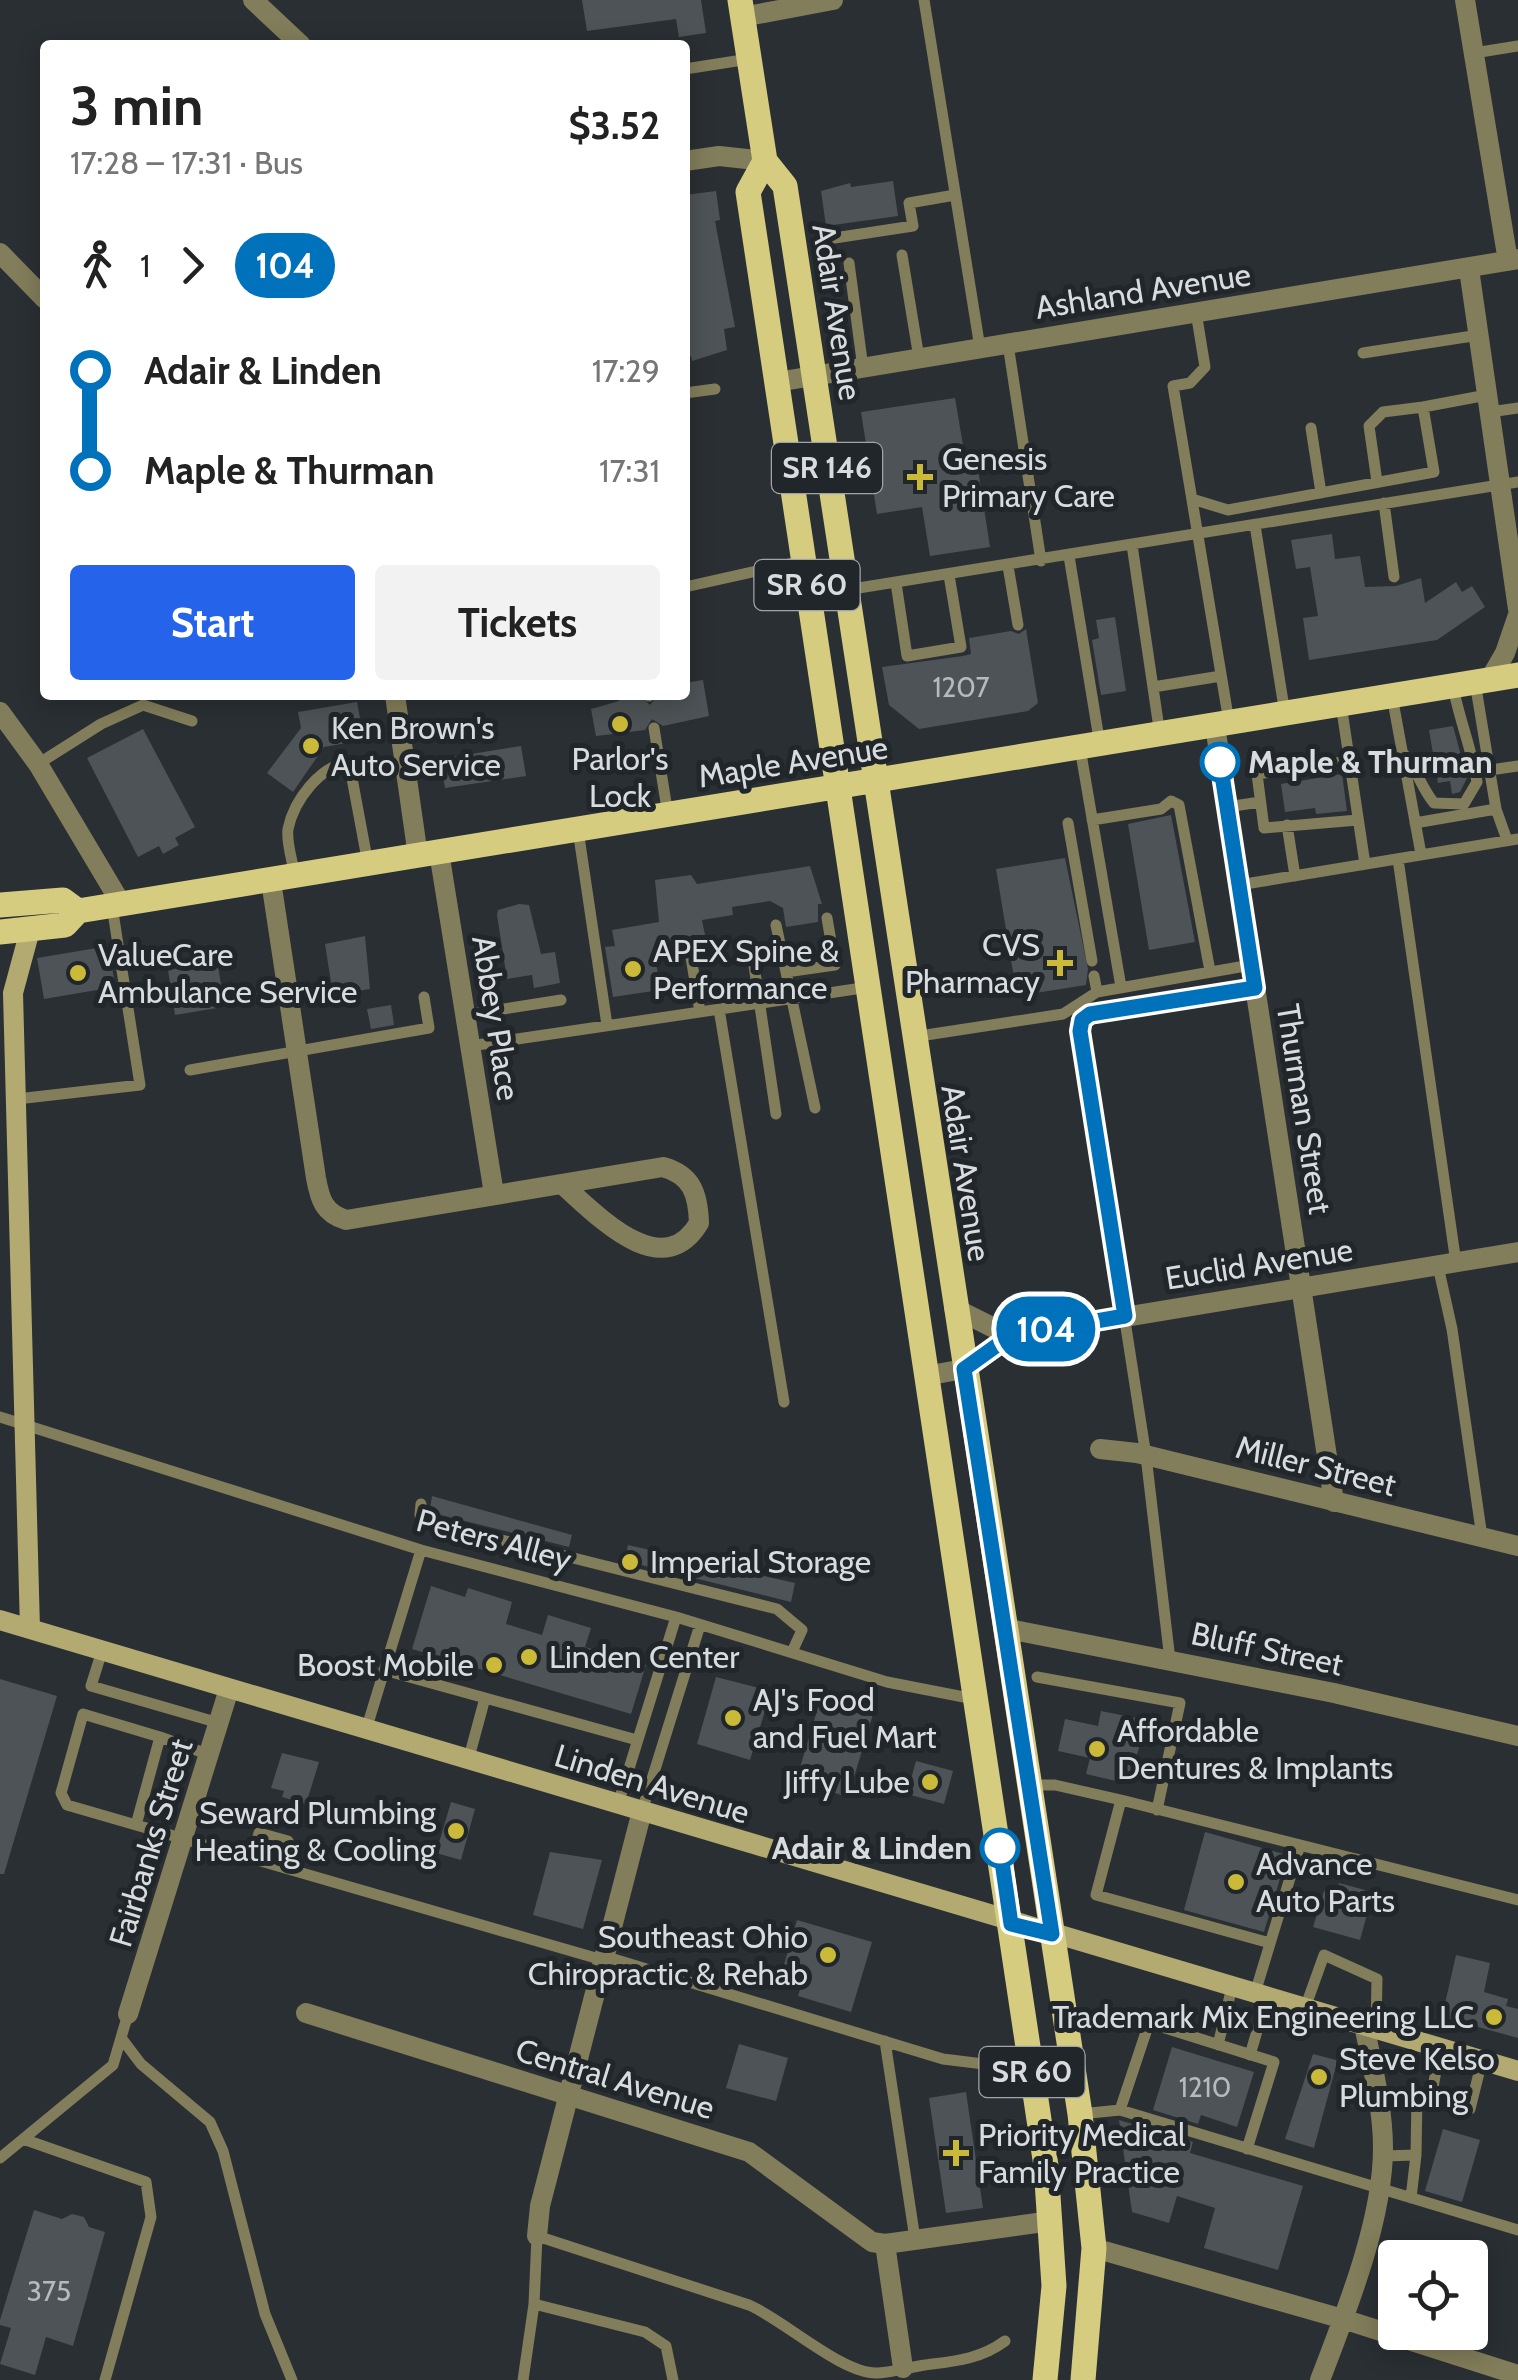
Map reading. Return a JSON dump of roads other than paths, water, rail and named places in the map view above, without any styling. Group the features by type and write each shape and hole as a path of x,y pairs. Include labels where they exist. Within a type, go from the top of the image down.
{"main road":[{"name":"Adair Avenue","path":"741,8 765,160 785,186 1026,1785 1080,2114 1094,2248 1083,2380"},
{"name":"Adair Avenue","path":"765,160 748,192 925,1376 978,1700 1051,2221 1054,2286 1044,2380"},
{"name":"Maple Avenue","path":"78,911 1518,675"},
{"path":"0,905 63,900 78,911 64,925 0,932"}],"street":[{"path":"253,0 296,40"},
{"path":"741,8 833,0"},
{"path":"1465,0 1513,260"},
{"path":"690,160 718,156 765,160"},
{"path":"0,253 40,295"},
{"name":"Ashland Avenue","path":"777,382 1513,260"},
{"path":"1469,269 1488,404 1509,484 1518,612 1505,653 1472,682"},
{"name":"Abbey Place","path":"395,700 465,1015 494,1194"},
{"path":"0,712 38,764 117,905"},
{"name":"Thurman Street","path":"1222,724 1227,807 1334,1502"},
{"path":"283,879 297,1051 320,1202 333,1216 346,1220 663,1167 689,1180 698,1200 699,1222 679,1247 662,1250 608,1224 562,1184"},
{"path":"30,930 13,993 30,1629"},
{"path":"0,971 13,993"},
{"name":"Euclid Avenue","path":"925,1376 964,1369 1010,1336 1518,1252"},
{"path":"954,1308 1010,1336"},
{"name":"Miller Street","path":"1100,1449 1146,1456 1518,1546"},
{"name":"Linden Avenue","path":"0,1620 1011,1924 1518,2071"},
{"name":"Bluff Street","path":"1003,1628 1518,1736"},
{"name":"Fairbanks Street","path":"128,2014 229,1689"},
{"path":"536,2236 540,2206 607,1959 642,1811"},
{"name":"Central Avenue","path":"306,2013 749,2152 872,2242 884,2244"},
{"path":"1320,2380 1344,2319 1380,2189 1383,2156 1370,2027"},
{"path":"903,2374 884,2244 1051,2221"},
{"path":"1094,2248 1344,2319 1518,2375"}],"lane":[{"path":"924,0 980,348"},
{"path":"1474,53 1518,46"},
{"path":"690,68 749,59"},
{"path":"828,239 912,226 909,203 955,195"},
{"path":"902,255 919,358"},
{"path":"849,263 862,368"},
{"path":"1196,312 1205,368 1190,383 1173,386 1222,676 1222,724"},
{"path":"1363,353 1479,336"},
{"path":"1008,344 1042,560"},
{"path":"690,392 715,390"},
{"path":"1378,482 1368,426 1383,412 1488,404 1518,408"},
{"path":"1192,498 1228,510 1434,472 1424,407"},
{"path":"1310,428 1321,493"},
{"path":"846,590 1509,484"},
{"path":"1384,503 1394,577"},
{"path":"1256,524 1284,714"},
{"path":"1132,544 1160,735"},
{"path":"1069,556 1090,746 1092,820 1121,987"},
{"path":"690,586 804,560"},
{"path":"1008,566 1018,626"},
{"path":"896,583 907,656 961,648 949,575"},
{"path":"1153,686 1222,676"},
{"path":"1402,752 1416,766 1422,789 1434,804 1464,804 1477,782 1467,726 1458,712 1472,682"},
{"path":"1239,886 1512,839 1496,809 1472,682"},
{"path":"1392,696 1421,854"},
{"path":"1342,704 1365,864"},
{"path":"38,764 101,724 143,706 192,721"},
{"path":"654,728 668,814"},
{"path":"1350,760 1256,774 1264,828 1306,828 1358,820"},
{"path":"283,879 287,832 299,799 333,764 350,762 368,864"},
{"path":"1490,770 1518,766"},
{"path":"1092,820 1161,809 1171,802 1180,804 1210,971"},
{"path":"1227,807 1260,802"},
{"path":"1416,823 1496,809"},
{"path":"1068,824 1092,961"},
{"path":"1287,825 1294,876"},
{"path":"578,830 607,1025"},
{"path":"1398,859 1452,1329 1482,1537"},
{"path":"17,1098 140,1084 117,905"},
{"path":"786,972 835,964 827,918"},
{"path":"776,924 815,1108"},
{"path":"690,951 700,1012"},
{"path":"753,959 776,1114"},
{"path":"913,1036 1062,1014 1097,992 1251,965"},
{"path":"1094,976 1097,992"},
{"path":"470,1046 869,987"},
{"path":"1170,1660 1146,1456 1082,1046 1082,1020 1107,1010 1255,988"},
{"path":"190,1070 429,1028 424,998"},
{"path":"465,1015 561,1000"},
{"path":"718,1009 784,1402"},
{"name":"Peters Alley","path":"0,1417 421,1550 700,1624 887,1682 978,1700"},
{"path":"421,1504 420,1515 438,1524 776,1610 802,1630 792,1652"},
{"path":"366,1730 421,1550"},
{"path":"618,1804 676,1618"},
{"path":"642,1811 700,1624"},
{"path":"102,1651 92,1686 219,1723"},
{"path":"384,1670 637,1740"},
{"path":"1037,1676 1180,1702 1156,1810"},
{"path":"468,1760 484,1698"},
{"path":"210,1755 83,1714 61,1793 67,1805 185,1835 944,2058 1032,2070"},
{"path":"136,1824 160,1737"},
{"path":"1026,1785 1055,1785 1121,1800 1518,1900"},
{"path":"1121,1800 1096,1895 1270,1943"},
{"path":"253,1855 259,1833 288,1841"},
{"path":"1250,2055 1270,1943 1300,1845"},
{"path":"1305,2008 1324,1955 1377,1979 1370,2027"},
{"path":"1218,2046 1232,1988"},
{"path":"0,2158 113,2065 128,2014"},
{"path":"1120,2110 1149,2023 1274,2062 1247,2149"},
{"path":"122,2039 141,2064 210,2122 222,2150 265,2314 292,2380"},
{"path":"885,2041 915,2239"},
{"path":"1431,2099 1440,2048"},
{"path":"1411,2198 1417,2095 1470,2109 1482,2060"},
{"path":"1080,2114 1120,2110 1518,2230"},
{"path":"23,2138 146,2182 150,2216 106,2380"},
{"path":"1383,2156 1416,2155"},
{"path":"523,2380 534,2304 536,2236 776,2316 860,2371 903,2374 980,2356 1004,2341"},
{"path":"534,2304 645,2332 666,2346 673,2380"}],"place":[{"name":"Genesis Primary Care","path":"920,477"},
{"name":"Parlor's Lock","path":"620,724"},
{"name":"Ken Brown's Auto Service","path":"311,746"},
{"name":"Maple & Thurman","path":"1220,762"},
{"name":"CVS Pharmacy","path":"1060,963"},
{"name":"APEX Spine & Performance","path":"633,969"},
{"name":"ValueCare Ambulance Service","path":"78,973"},
{"name":"Imperial Storage","path":"630,1562"},
{"name":"Linden Center","path":"529,1657"},
{"name":"Boost Mobile","path":"494,1665"},
{"name":"AJ's Food and Fuel Mart","path":"733,1718"},
{"name":"Affordable Dentures & Implants","path":"1097,1749"},
{"name":"Jiffy Lube","path":"930,1782"},
{"name":"Seward Plumbing Heating & Cooling","path":"456,1831"},
{"name":"Adair & Linden","path":"1000,1848"},
{"name":"Advance Auto Parts","path":"1236,1882"},
{"name":"Southeast Ohio Chiropractic & Rehab","path":"828,1955"},
{"name":"Trademark Mix Engineering LLC","path":"1494,2017"},
{"name":"Steve Kelso Plumbing","path":"1319,2077"},
{"name":"Priority Medical Family Practice","path":"956,2153"}]}
